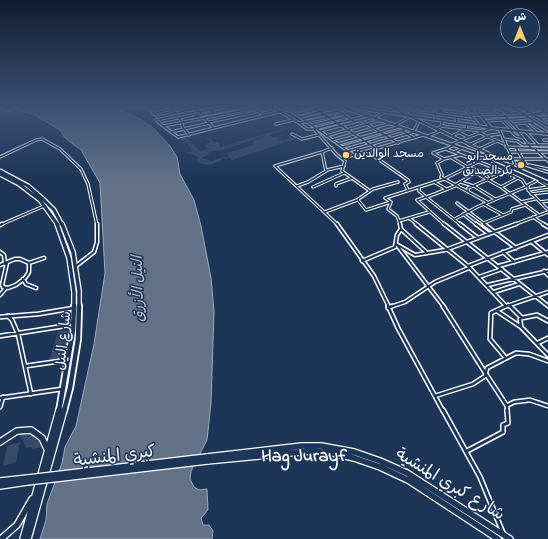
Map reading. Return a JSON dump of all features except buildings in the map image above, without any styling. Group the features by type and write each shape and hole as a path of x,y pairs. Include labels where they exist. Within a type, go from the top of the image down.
{"main road":[{"path":"415,131 512,165 547,182"},
{"path":"440,131 547,182"},
{"path":"529,131 547,133"},
{"path":"536,131 547,133"},
{"name":"شارع النيل","path":"0,172 28,186 43,199 53,214 76,266 79,296 79,325 73,372 62,423 28,539"},
{"name":"شارع النيل","path":"0,172 24,187 53,214"},
{"name":"شارع النيل","path":"23,539 48,453 70,359 74,321 71,255"},
{"path":"0,442 17,431 31,430 42,438 48,453"},
{"name":"شارع كبري المنشية","path":"207,459 302,446 321,446 354,452 380,461 407,473 510,539"},
{"name":"شارع كبري المنشية","path":"207,459 311,451 332,453 354,458 380,467 408,480 498,539"},
{"name":"كبري المنشية","path":"28,480 207,459"},
{"path":"0,481 28,480"},
{"path":"0,486 28,480"},
{"path":"1,539 17,525 36,491"}],"street":[{"path":"186,131 189,135"},
{"path":"171,132 178,138 203,131"},
{"path":"315,131 345,162 342,171 370,191"},
{"path":"320,131 355,156"},
{"path":"326,136 344,131"},
{"path":"349,131 377,149"},
{"path":"332,140 362,131"},
{"path":"343,147 397,131"},
{"path":"403,131 414,138"},
{"path":"348,151 414,131"},
{"path":"428,136 440,131"},
{"path":"451,136 464,131"},
{"path":"476,131 484,132"},
{"path":"512,131 516,136 521,136"},
{"path":"519,131 530,146 548,161"},
{"path":"523,131 547,133"},
{"path":"338,144 380,132 398,143"},
{"path":"444,159 433,154 446,149 460,140 484,132"},
{"path":"526,132 542,149"},
{"path":"460,133 469,137"},
{"path":"480,133 505,144"},
{"path":"292,134 302,139 318,135"},
{"path":"342,158 355,156 424,134"},
{"path":"469,145 500,134 506,147 516,162 548,172"},
{"path":"0,157 36,140 42,139 60,149 81,169 88,184 98,228 97,242 94,252 76,266"},
{"path":"503,139 517,141 521,144 530,146 548,145"},
{"path":"478,149 497,141"},
{"path":"506,147 548,149"},
{"path":"332,148 275,166 345,233 362,261 376,279 388,308 435,396 467,451 488,494 503,535"},
{"path":"454,152 463,148"},
{"path":"516,148 526,165"},
{"path":"396,244 415,255 447,249 548,211 531,194 525,183 518,178 504,171 446,149"},
{"path":"322,152 324,165 327,170"},
{"path":"368,152 408,179 409,182 405,184 408,190"},
{"path":"466,156 475,152"},
{"path":"510,152 548,152"},
{"path":"461,155 444,159 436,164 441,177 487,202"},
{"path":"390,202 385,198 444,179 490,157"},
{"path":"452,158 467,167 492,178"},
{"path":"514,158 548,159"},
{"path":"468,192 468,188 492,178 516,162"},
{"path":"520,169 526,165 548,169"},
{"path":"297,186 310,182 325,173 327,170 344,166"},
{"path":"493,167 476,173 447,190 417,200 548,306"},
{"path":"313,186 344,173"},
{"path":"476,173 501,187 507,193 539,215"},
{"path":"537,177 538,181 548,187"},
{"path":"336,186 336,184 352,178"},
{"path":"501,187 518,178"},
{"path":"455,219 507,193 538,181 547,182"},
{"path":"324,212 357,200 378,187 398,182"},
{"path":"434,182 447,190"},
{"path":"461,182 473,186 496,198"},
{"path":"419,187 419,191 478,238"},
{"path":"528,190 548,187"},
{"path":"531,194 548,192"},
{"path":"521,202 536,199"},
{"path":"357,200 366,210 390,202"},
{"path":"539,202 548,201"},
{"path":"390,202 388,207 389,210 397,216 400,221 401,229 427,253"},
{"path":"457,203 516,248"},
{"path":"484,204 502,216"},
{"path":"484,223 511,212 512,208 525,205"},
{"path":"0,225 44,206"},
{"path":"400,221 430,212"},
{"path":"463,214 489,234"},
{"path":"533,217 548,227"},
{"path":"410,218 469,267 507,306 522,318 537,315 548,322"},
{"path":"362,261 390,250 396,244 397,235 401,229"},
{"path":"388,308 405,302 438,280 488,258 548,235"},
{"path":"532,242 547,253"},
{"path":"396,244 448,313 507,406 508,423 503,425 503,432 467,451"},
{"path":"0,252 3,253 6,263 2,285 4,291 0,296"},
{"path":"503,252 514,262"},
{"path":"499,266 547,253"},
{"path":"0,258 5,258"},
{"path":"0,265 20,259 30,263 44,258"},
{"path":"2,285 8,288 16,285 29,272 30,263"},
{"path":"0,270 5,269"},
{"path":"479,277 502,269"},
{"path":"488,285 548,271"},
{"path":"544,272 548,275"},
{"path":"23,279 26,284 36,288"},
{"path":"494,292 520,284"},
{"path":"505,357 491,342 489,334 490,315 507,306 548,292"},
{"path":"0,317 74,308"},
{"path":"497,311 521,327 548,355"},
{"path":"8,316 12,320 18,334 31,394"},
{"path":"521,327 520,320 522,318"},
{"path":"0,336 64,326 74,321"},
{"path":"64,326 73,330"},
{"path":"538,344 548,338"},
{"path":"435,396 473,384 486,374 487,368 505,357 516,353 525,353 548,361"},
{"path":"26,366 70,359"},
{"path":"0,407 2,398 64,389"},
{"path":"507,406 514,402 530,400 548,406"}],"shaded area":[{"path":"275,131 281,131 269,135 274,138 284,136 277,139 282,141 296,136 299,138 232,160 229,158 224,159 222,157 229,157 227,154 216,156 254,145 252,141 267,135 223,150 208,152 209,155 201,158 211,161 221,158 222,160 210,165 202,164 196,161 198,158 196,156 186,153 184,151 192,151 187,143 180,144 185,142 181,139 185,136 200,151 208,149 204,145 210,142 205,136 214,142 219,142 220,147"},
{"path":"70,330 67,357 49,361 58,331"},
{"path":"29,432 36,436 41,447 33,449 31,447 26,448 18,434"},
{"path":"20,442 16,462 3,466 7,446"}],"water":[{"name":"النيل الأزرق","path":"61,131 156,131 170,146 177,157 180,174 194,200 201,226 211,278 214,311 211,403 207,440 191,471 190,479 194,487 199,490 207,489 208,510 201,518 203,525 209,525 213,531 212,539 40,539 46,520 47,504 62,463 65,447 76,426 94,344 105,273 100,183 81,150 65,138"}],"place":[{"name":"مسجد الوالدين","path":"346,155"},
{"name":"مسجد ابو بكر الصديق","path":"521,165"}],"district":[{"name":"Hag Jurayf","path":"304,458"}]}
